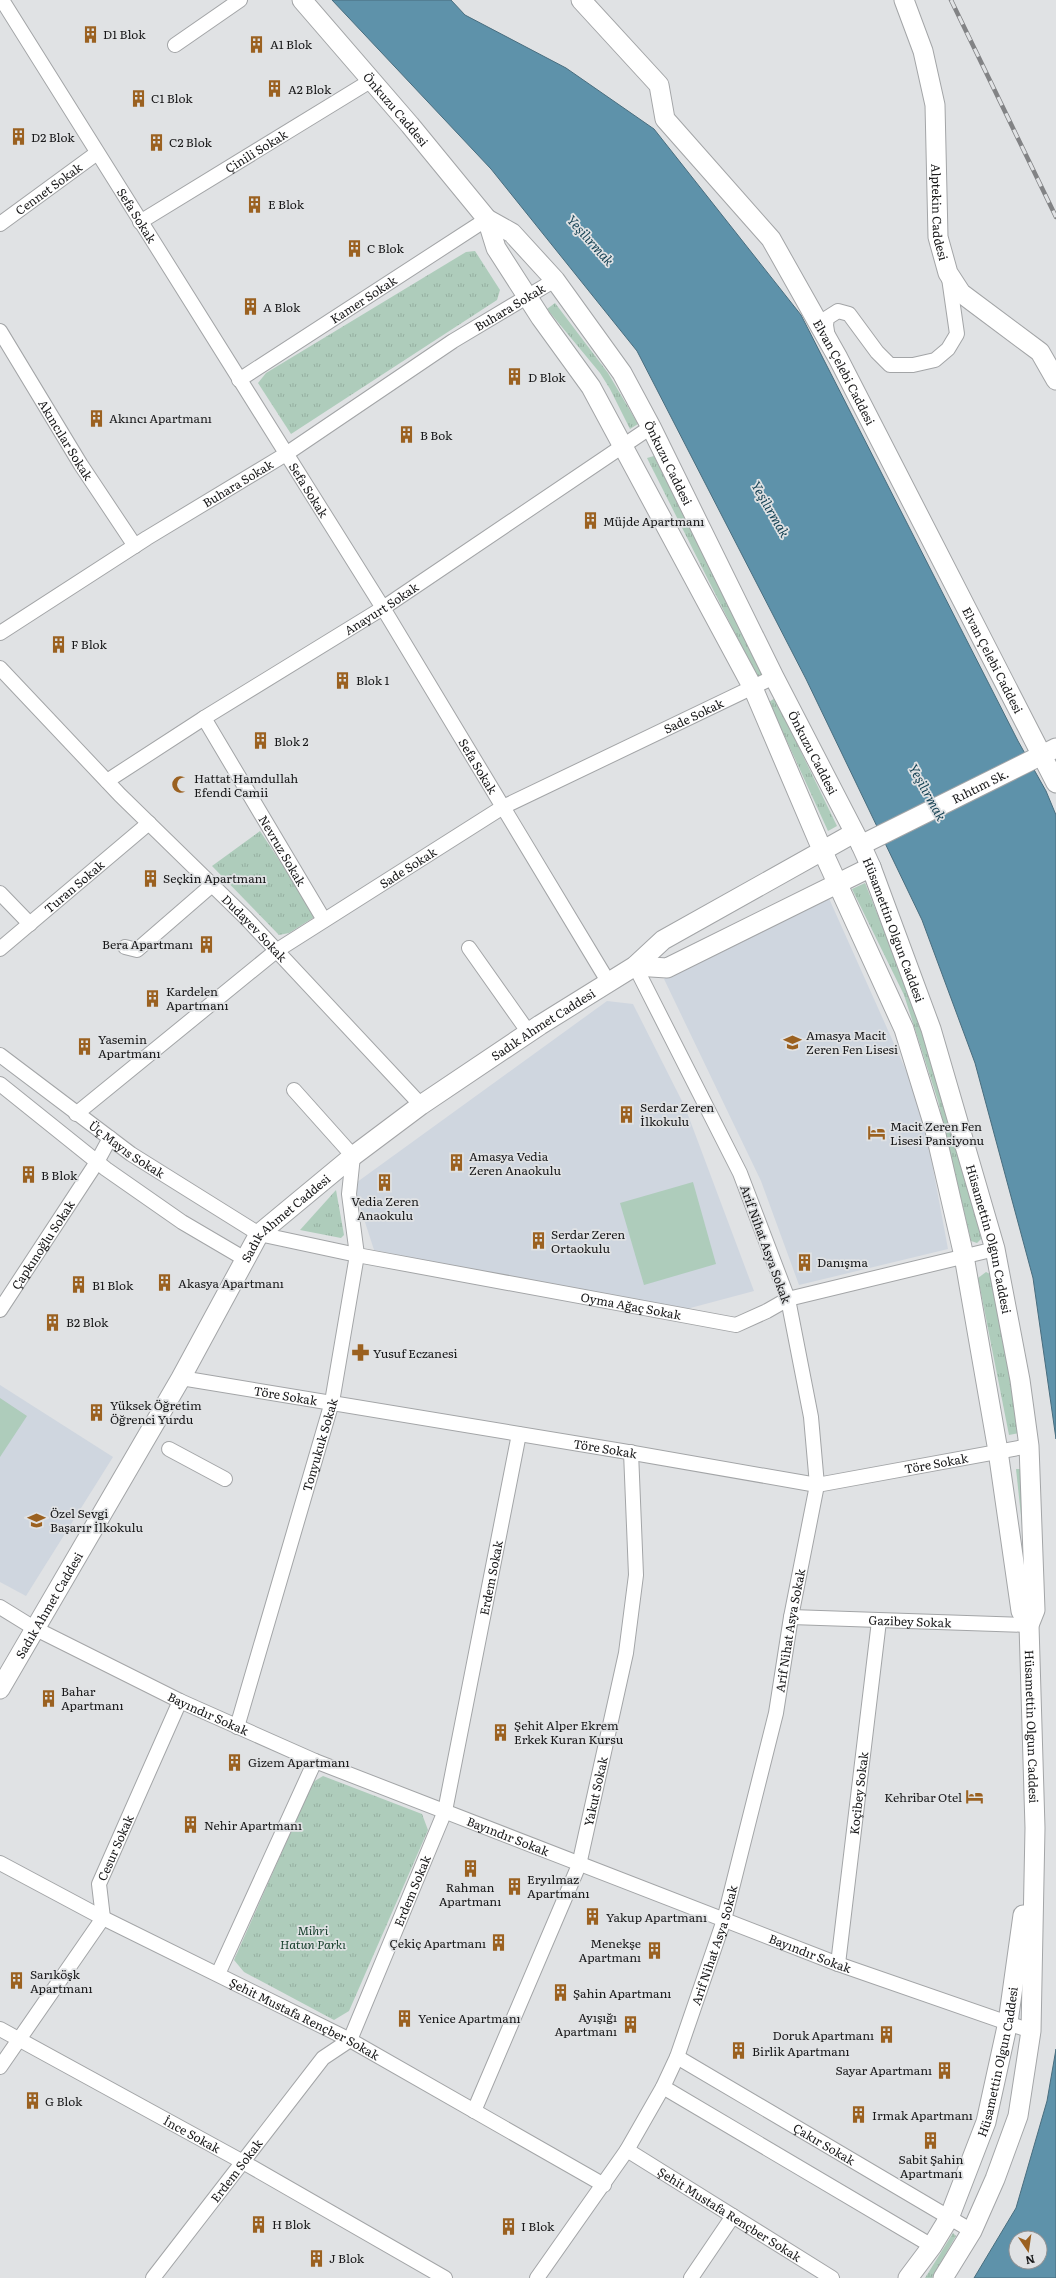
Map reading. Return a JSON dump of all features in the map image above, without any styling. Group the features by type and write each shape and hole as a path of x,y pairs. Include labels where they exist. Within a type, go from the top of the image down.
{"street":[{"name":"Sefa Sokak","path":"2,0 383,608 609,983"},
{"path":"175,45 240,0"},
{"name":"Önkuzu Caddesi","path":"302,0 372,80 487,219 512,233 555,280 622,373 651,427 774,678 858,839"},
{"name":"Elvan Çelebi Caddesi","path":"581,0 659,85 665,119 771,239 828,340 1049,751 1056,783"},
{"name":"Alptekin Caddesi","path":"904,0 923,51 935,105 938,237 948,273 961,293 1040,352 1056,380"},
{"name":"Çinili Sokak","path":"140,222 372,80"},
{"name":"Cennet Sokak","path":"0,224 97,153"},
{"name":"Önkuzu Caddesi","path":"487,219 496,248 527,297 591,388 753,688 823,852"},
{"name":"Kamer Sokak","path":"239,380 487,219"},
{"path":"828,340 826,325 827,318 838,311 849,314 877,352 890,365 913,365 935,360 948,349 957,334 948,273"},
{"name":"Buhara Sokak","path":"0,632 135,546 286,454 453,341 555,280"},
{"name":"Akıncılar Sokak","path":"0,331 81,465 135,546"},
{"name":"Anayurt Sokak","path":"107,782 204,718 383,608 651,427"},
{"name":"Dudayev Sokak","path":"0,668 107,782 212,885 276,951 421,1105"},
{"name":"Sade Sokak","path":"76,1114 276,951 503,807 774,678"},
{"name":"Nevruz Sokak","path":"204,718 324,920"},
{"name":"Rıhtım Sk.","path":"858,839 1049,751"},
{"name":"Turan Sokak","path":"0,949 149,823"},
{"name":"Sadık Ahmet Caddesi","path":"0,1689 34,1628 181,1378 260,1234 352,1156 421,1105 529,1033 635,966 663,940 823,852 858,839"},
{"name":"Hüsamettin Olgun Caddesi","path":"858,839 871,867 931,1028 995,1249 1020,1380 1029,1446 1035,1610 1029,1625 1035,1828 1031,2031 1018,2116 995,2179 972,2231 942,2278"},
{"name":"Hüsamettin Olgun Caddesi","path":"823,852 904,1029 934,1126 964,1256 998,1451 1021,1611 1029,1625"},
{"path":"635,966 667,968 871,867"},
{"path":"125,947 137,950 212,885"},
{"path":"0,893 30,924"},
{"path":"469,948 529,1033"},
{"name":"Arif Nihat Asya Sokak","path":"537,2278 627,2150 663,2087 677,2057 724,1920 776,1713 791,1617 817,1485 811,1417 788,1298 740,1173 635,966"},
{"name":"Üç Mayıs Sokak","path":"0,1055 76,1114 110,1138 260,1234"},
{"name":"Üç Mayıs Sokak","path":"0,1084 97,1162 182,1222 245,1259"},
{"path":"294,1090 352,1156"},
{"name":"Çapkınoğlu Sokak","path":"0,1310 97,1162 110,1138"},
{"name":"Tonyukuk Sokak","path":"237,1727 332,1402 357,1255 349,1194 352,1156"},
{"name":"Oyma Ağaç Sokak","path":"260,1234 357,1255 736,1325 767,1311 788,1298 995,1249"},
{"name":"Töre Sokak","path":"181,1378 630,1452 817,1485 1029,1446"},
{"name":"Erdem Sokak","path":"154,2278 323,2058 350,2040 445,1811 519,1434"},
{"path":"146,1436 225,1479"},
{"name":"Yakut Sokak","path":"474,2111 579,1865 627,1645 636,1574 630,1452"},
{"name":"Bayındır Sokak","path":"0,1607 34,1628 180,1701 315,1761 579,1865 838,1964 1031,2031"},
{"name":"Gazibey Sokak","path":"791,1617 1029,1625"},
{"name":"Koçibey Sokak","path":"838,1964 879,1621"},
{"name":"Cesur Sokak","path":"103,1918 99,1884 180,1701"},
{"path":"218,1974 315,1761"},
{"name":"Hüsamettin Olgun Caddesi","path":"908,2278 932,2246 949,2218 986,2122 1008,2022 1035,1828"},
{"name":"Şehit Mustafa Rençber Sokak","path":"0,1863 103,1918 350,2040 604,2184"},
{"path":"0,2067 103,1918"},
{"name":"İnce Sokak","path":"0,2029 243,2162 445,2278"},
{"name":"Çakır Sokak","path":"677,2057 972,2231"},
{"path":"663,2087 932,2246"},
{"name":"Şehit Mustafa Rençber Sokak","path":"627,2150 832,2278"},
{"path":"691,2278 733,2216"}],"shaded area":[{"name":"Amasya Macit Zeren Fen Lisesi","path":"827,894 921,1104 948,1249 799,1285 761,1181 664,979"},
{"path":"607,1001 633,1004 685,1107 754,1291 679,1311 374,1250 353,1185"},
{"name":"Özel Sevgi Başarır İlkokulu","path":"0,1385 113,1457 26,1596 0,1582"}],"green space":[{"path":"475,251 500,290 497,300 291,434 258,383 266,373 466,252"},
{"path":"555,303 608,373 638,424 630,429 610,389 600,373 547,309"},
{"path":"654,456 763,676 758,679 647,458"},
{"path":"775,698 837,826 828,831 769,702"},
{"path":"260,831 316,916 289,933 279,935 212,866"},
{"path":"865,883 910,996 943,1100 982,1238 977,1243 971,1241 938,1101 904,995 852,889"},
{"path":"693,1182 716,1264 644,1285 620,1203"},
{"path":"336,1190 344,1235 341,1238 300,1230"},
{"path":"986,1272 992,1275 1020,1433 1009,1435 978,1278"},
{"path":"0,1398 27,1416 0,1457"},
{"path":"1016,1469 1025,1469 1030,1600"},
{"name":"Mihri Hatun Parkı","path":"323,1776 422,1814 428,1830 349,2011 334,2020 244,1972 234,1960 313,1782"},
{"path":"953,2233 956,2236 932,2278 925,2278"}],"water":[{"name":"Yeşilırmak","path":"332,0 451,0 465,15 566,68 654,129 801,315 1018,741 1046,791 1056,815 1056,1439 1033,1278 975,1063 922,920 806,679 637,351 491,169"},
{"path":"1056,2049 1056,2278 974,2278 1016,2208 1047,2101"}],"railway":[{"path":"951,0 1056,217"}],"place":[{"name":"D1 Blok","path":"90,34"},
{"name":"A1 Blok","path":"257,44"},
{"name":"A2 Blok","path":"275,89"},
{"name":"C1 Blok","path":"138,98"},
{"name":"D2 Blok","path":"18,137"},
{"name":"C2 Blok","path":"156,142"},
{"name":"E Blok","path":"255,204"},
{"name":"C Blok","path":"354,248"},
{"name":"A Blok","path":"250,307"},
{"name":"D Blok","path":"515,377"},
{"name":"Akıncı Apartmanı","path":"96,418"},
{"name":"B Bok","path":"407,435"},
{"name":"Müjde Apartmanı","path":"590,521"},
{"name":"F Blok","path":"58,644"},
{"name":"Blok 1","path":"343,680"},
{"name":"Blok 2","path":"261,741"},
{"name":"Hattat Hamdullah Efendi Camii","path":"181,785"},
{"name":"Seçkin Apartmanı","path":"150,878"},
{"name":"Bera Apartmanı","path":"206,944"},
{"name":"Kardelen Apartmanı","path":"153,998"},
{"name":"Amasya Macit Zeren Fen Lisesi","path":"793,1042"},
{"name":"Yasemin Apartmanı","path":"85,1046"},
{"name":"Serdar Zeren İlkokulu","path":"627,1114"},
{"name":"Macit Zeren Fen Lisesi Pansiyonu","path":"877,1133"},
{"name":"Amasya Vedia Zeren Anaokulu","path":"456,1163"},
{"name":"B Blok","path":"28,1175"},
{"name":"Vedia Zeren Anaokulu","path":"385,1182"},
{"name":"Serdar Zeren Ortaokulu","path":"538,1241"},
{"name":"Danışma","path":"804,1262"},
{"name":"Akasya Apartmanı","path":"165,1283"},
{"name":"B1 Blok","path":"79,1285"},
{"name":"B2 Blok","path":"53,1322"},
{"name":"Yusuf Eczanesi","path":"360,1353"},
{"name":"Yüksek Öğretim Öğrenci Yurdu","path":"97,1412"},
{"name":"Özel Sevgi Başarır İlkokulu","path":"37,1520"},
{"name":"Bahar Apartmanı","path":"48,1698"},
{"name":"Şehit Alper Ekrem Erkek Kuran Kursu","path":"501,1732"},
{"name":"Gizem Apartmanı","path":"235,1762"},
{"name":"Kehribar Otel","path":"975,1797"},
{"name":"Nehir Apartmanı","path":"191,1825"},
{"name":"Rahman Apartmanı","path":"470,1868"},
{"name":"Eryılmaz Apartmanı","path":"514,1886"},
{"name":"Yakup Apartmanı","path":"593,1917"},
{"name":"Çekiç Apartmanı","path":"499,1943"},
{"name":"Menekşe Apartmanı","path":"654,1950"},
{"name":"Sarıköşk Apartmanı","path":"17,1981"},
{"name":"Şahin Apartmanı","path":"560,1993"},
{"name":"Yenice Apartmanı","path":"405,2018"},
{"name":"Ayışığı Apartmanı","path":"630,2024"},
{"name":"Doruk Apartmanı","path":"887,2035"},
{"name":"Birlik Apartmanı","path":"739,2051"},
{"name":"Sayar Apartmanı","path":"945,2070"},
{"name":"G Blok","path":"32,2101"},
{"name":"Irmak Apartmanı","path":"859,2115"},
{"name":"Sabit Şahin Apartmanı","path":"931,2140"},
{"name":"H Blok","path":"259,2224"},
{"name":"I Blok","path":"508,2226"},
{"name":"J Blok","path":"316,2258"}]}
